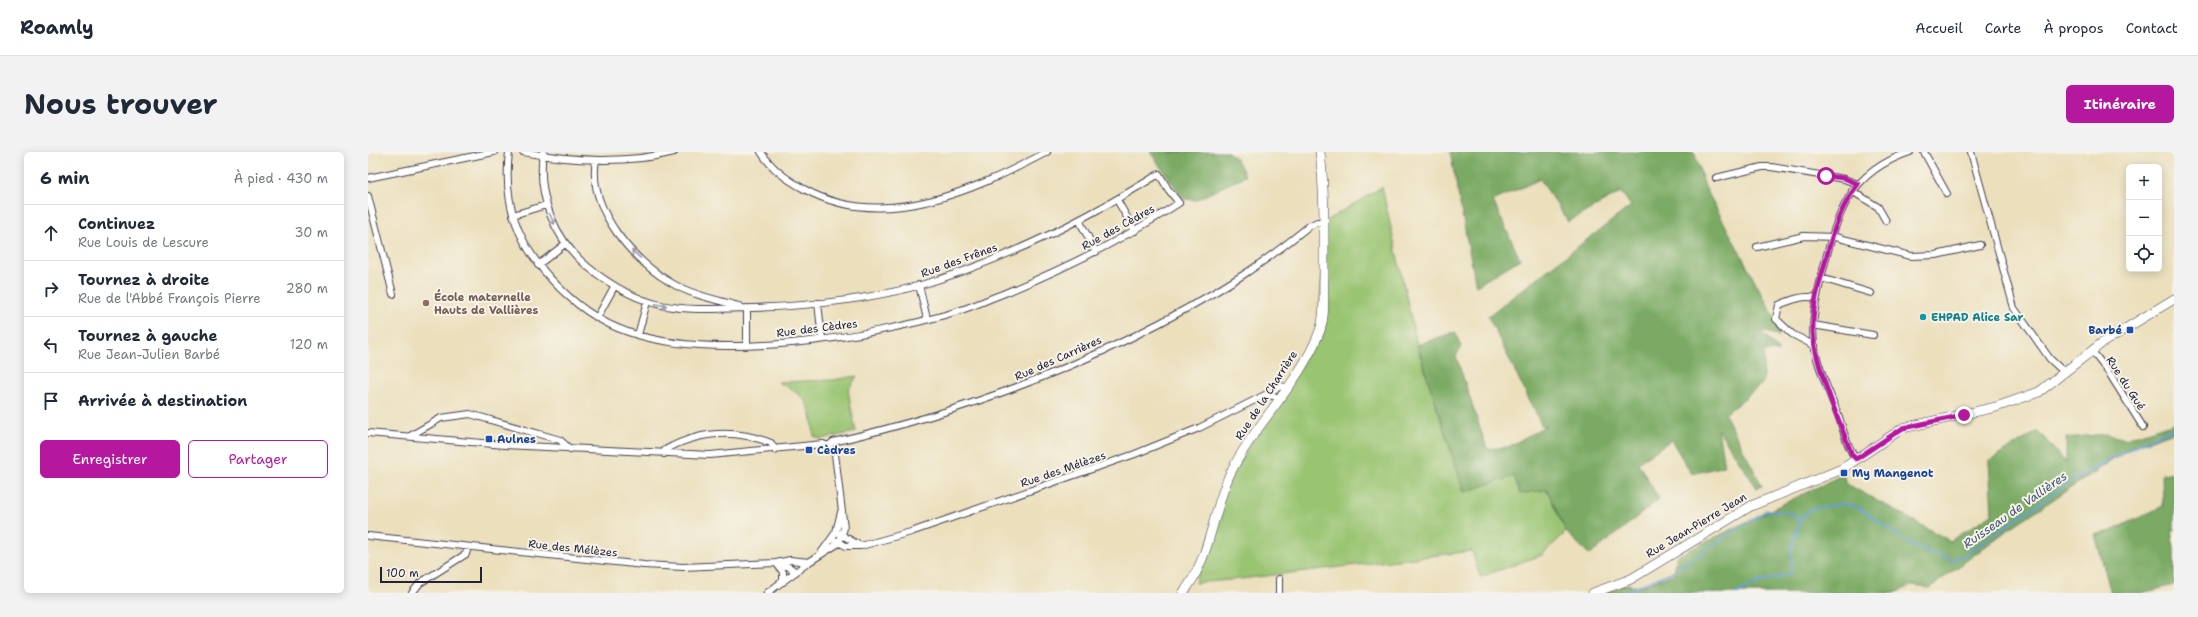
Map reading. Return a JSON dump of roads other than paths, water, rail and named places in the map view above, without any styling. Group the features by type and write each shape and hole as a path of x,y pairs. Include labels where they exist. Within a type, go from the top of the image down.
{"main road":[{"name":"Rue de la Charrière","path":"1183,593 1199,569 1216,509 1230,474 1288,388 1319,334 1322,324 1324,222 1320,152"},
{"name":"Rue Jean-Pierre Jean","path":"1593,593 1631,579 1750,506 1842,469 1903,428 1964,415 2019,400 2045,388 2092,351 2135,321 2174,299"}],"street":[{"path":"368,178 494,152"},
{"name":"Rue des Cèdres","path":"509,152 508,190 512,215 526,249 538,265 574,301 597,318 638,335 702,345 747,344 822,339 875,331 957,312 1042,278 1096,252 1135,231 1179,203 1159,174"},
{"path":"523,152 596,160 632,155 674,152"},
{"path":"760,152 784,178 818,196 844,204 868,208 896,207 949,195 999,176 1047,152"},
{"path":"1856,459 1820,366 1814,346 1813,325 1816,298 1840,211 1852,192 1858,184 1876,168 1910,152"},
{"path":"1924,152 1947,194"},
{"path":"1971,152 2014,308 2050,358 2065,373"},
{"name":"Rue des Frênes","path":"543,153 541,176 546,205 565,244 582,262 614,287 647,302 669,307 700,309 747,308 818,303 869,296 919,285 971,269 1079,220 1117,200 1159,174"},
{"name":"Rue des Frênes","path":"596,160 595,187 604,212 614,229 629,247 655,272 675,285 704,297 747,308"},
{"path":"1716,178 1762,167 1844,178 1858,184"},
{"path":"1852,192 1878,207 1886,221"},
{"path":"368,196 393,294"},
{"path":"1117,200 1135,231"},
{"path":"512,215 546,205"},
{"path":"1079,220 1096,252"},
{"name":"Rue des Carrières","path":"368,433 570,449 664,454 710,455 817,445 828,446 833,442 908,424 972,404 1034,381 1086,358 1202,300 1245,274 1313,224 1324,222"},
{"path":"1757,247 1804,236 1832,236 1911,256 1936,255 1980,245"},
{"path":"538,265 565,244"},
{"path":"1821,278 1871,293"},
{"path":"919,285 927,319"},
{"path":"597,318 614,287"},
{"path":"1814,346 1792,334 1776,319 1776,314 1779,305 1792,299 1807,296 1816,298"},
{"path":"700,309 703,306 704,297"},
{"path":"638,335 647,302"},
{"path":"818,303 822,339"},
{"path":"747,308 747,344"},
{"path":"1813,325 1873,335"},
{"name":"Rue du Gué","path":"2092,351 2143,428"},
{"name":"Rue des Mélèzes","path":"833,539 839,543 852,547 861,546 911,532 1135,454 1199,428 1281,386 1288,388"},
{"path":"1265,395 1274,396 1280,400"},
{"path":"408,436 441,418 470,414 560,440 570,449"},
{"path":"664,454 665,450 688,439 722,433 750,436 761,439 771,443 775,450"},
{"path":"767,593 820,554 839,543 843,536 844,528 835,454 828,446"},
{"path":"820,554 833,539 836,532 841,507"},
{"path":"836,532 861,546"},
{"name":"Rue des Mélèzes","path":"368,536 644,565 683,567 776,563 790,560 809,562"},
{"path":"412,593 420,583 466,554 468,547"},
{"path":"776,563 783,572 783,582"},
{"name":"Rue des Mélèzes","path":"776,563 789,567 796,572"},
{"path":"1279,579 1279,593"}],"waterway":[{"name":"Ruisseau de Vallières","path":"1737,593 1760,582 1786,575 1792,570 1791,550 1801,518 1810,509 1842,504 1854,506 1864,511 1913,546 1953,560 1965,555 2074,479 2146,440 2174,428"},
{"name":"Ruisseau de Vallières","path":"1622,593 1672,572 1767,510 1786,512 1801,518"}],"place":[{"name":"École maternelle Hauts de Vallières","path":"426,303"},
{"name":"EHPAD Alice Sar","path":"1923,317"},
{"name":"Barbé","path":"2130,330"},
{"name":"Aulnes","path":"489,439"},
{"name":"Cèdres","path":"809,450"},
{"name":"My Mangenot","path":"1844,473"}]}
